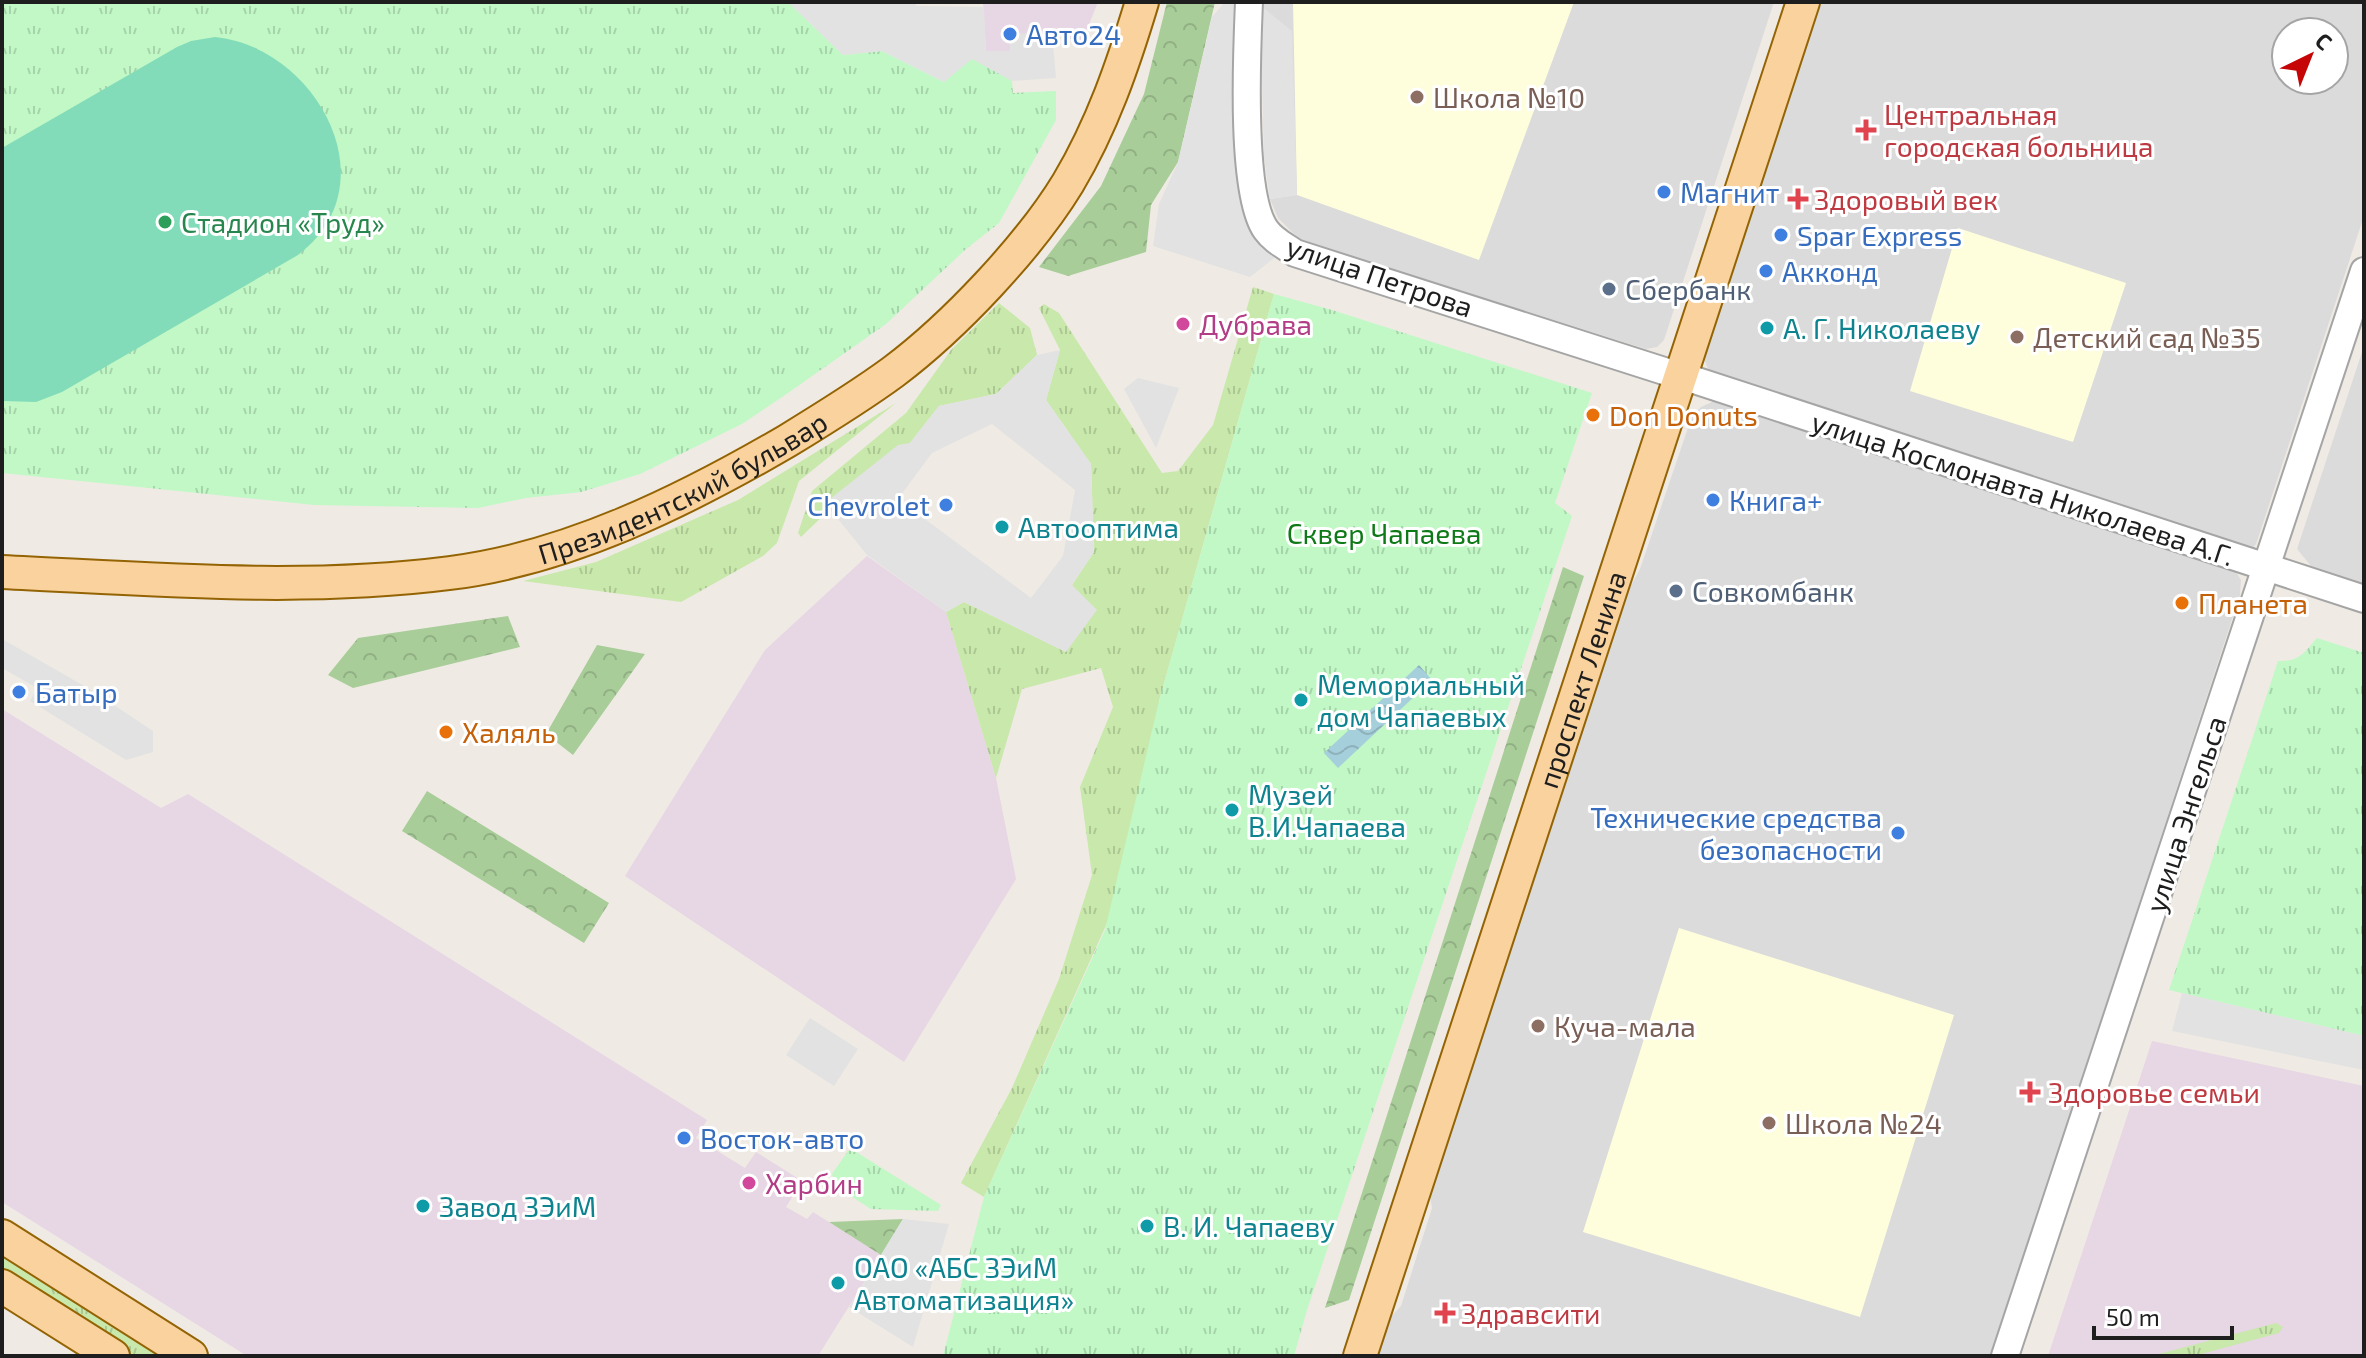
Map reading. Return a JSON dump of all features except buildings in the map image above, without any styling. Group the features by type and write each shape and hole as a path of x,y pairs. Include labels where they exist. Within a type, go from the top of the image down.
{"main road":[{"name":"Президентский бульвар","path":"2,554 270,565 410,560 469,551 529,536 602,511 707,463 791,418 848,380 902,339 953,294 995,248 1049,179 1074,133 1103,65 1123,2"},
{"name":"Президентский бульвар","path":"2,572 269,584 367,582 453,573 517,559 584,539 730,474 892,373 991,281 1066,186 1085,152 1103,117 1142,2"},
{"name":"проспект Ленина","path":"1360,1356 1673,374 1784,2"},
{"name":"проспект Ленина","path":"1342,1356 1673,374 1803,2"},
{"path":"2,1236 191,1356"},
{"path":"2,1286 113,1356"}],"street":[{"name":"улица Петрова","path":"1249,2 1246,67 1250,160 1257,208 1265,229 1276,241 1295,253 1488,314"},
{"name":"улица Энгельса","path":"2005,1356 2364,271"},
{"name":"улица Космонавта Николаева А.Г.","path":"1488,314 2364,599"}],"shaded area":[{"path":"788,2 914,2 917,6 984,7 986,51 1010,51 1010,34 1052,33 1056,78 1012,81 972,59 944,82 882,51 843,55"},
{"path":"983,2 1098,2 1082,42 1052,33 1011,34 1011,51 986,51"},
{"path":"1225,2 1238,2 1233,102 1242,202 1261,238 1282,252 1250,277 1153,246 1159,204 1178,162 1212,17"},
{"path":"1260,2 1774,2 1664,340 1657,347 1646,349 1300,240 1278,218 1270,199 1296,195"},
{"name":"Школа №10","path":"1293,2 1574,2 1479,260 1297,195"},
{"path":"1812,2 2364,2 2364,216 2256,544 2251,550 1720,380 1709,371 1703,357 1717,295 1734,268 1792,93 1790,73"},
{"path":"1260,5 1292,31 1297,195 1270,199 1264,157"},
{"name":"Детский сад №35","path":"1958,228 2126,283 2073,442 1910,391"},
{"path":"2364,346 2364,583 2311,566 2297,549"},
{"path":"1060,350 1046,400 1091,464 1094,552 1072,585 1097,610 1066,652 964,602 946,612 867,555 825,503 898,445 910,443 939,406 996,394 1037,355","holes":["992,424 1075,490 1063,556 1031,598 898,499 932,453"]},
{"path":"1138,378 1179,388 1156,448 1124,389"},
{"path":"1714,401 1729,402 2236,572 2241,580 2240,595 1991,1356 1375,1356 1386,1322 1401,1306 1432,1208 1426,1172 1606,631 1640,569 1692,416"},
{"path":"867,556 946,612 996,778 1016,879 904,1062 625,876 765,650"},
{"path":"2,639 93,691 153,731 153,752 126,760 30,701 37,688 2,668"},
{"path":"2,709 161,808 188,794 707,1120 696,1138 745,1168 756,1152 802,1181 786,1207 807,1219 813,1212 881,1255 818,1356 247,1356 2,1202"},
{"name":"Школа №24","path":"1679,928 1954,1015 1860,1317 1583,1232"},
{"path":"2182,993 2364,1036 2364,1070 2172,1031"},
{"path":"810,1018 858,1049 834,1086 786,1055"},
{"path":"2152,1041 2364,1086 2364,1356 2048,1356"},
{"path":"903,1219 949,1224 913,1347 849,1307"}],"green space":[{"path":"2,2 788,2 843,55 882,51 944,82 972,58 1012,81 1013,93 1056,91 1056,120 999,223 965,250 886,324 742,424 640,474 581,492 526,498 478,508 314,505 2,473"},
{"path":"1167,2 1215,2 1178,162 1151,205 1146,252 1068,276 1039,267 1101,186 1144,94"},
{"name":"Стадион «Труд»","path":"215,37 251,46 284,65 310,92 330,123 340,157 339,192 326,226 298,255 62,392 36,402 2,401 2,148 177,47"},
{"path":"1253,287 1274,294 1159,701 1182,756 984,1197 961,1183 1012,1088 1059,979 1092,875 1080,787 1113,707 1101,668 1022,689 996,778 946,612 964,602 1066,652 1072,585 1094,552 1091,464 1046,400 1060,350 1039,308 1044,304 1059,313 1162,473 1178,471 1213,425"},
{"name":"Сквер Чапаева","path":"1274,294 1592,393 1555,503 1572,516 1294,1356 943,1356 984,1197 1105,930 1159,701"},
{"path":"999,303 1030,328 1037,355 996,394 939,406 910,443 825,503 829,510 801,537 798,533 812,491 906,413 951,350"},
{"path":"896,403 799,481 777,543 763,556 681,602 523,581 596,562 738,500"},
{"path":"1563,567 1584,576 1349,1300 1325,1308"},
{"path":"508,616 520,647 353,688 328,675 358,638"},
{"path":"2317,638 2364,653 2364,1036 2169,990 2278,661 2296,658"},
{"path":"597,645 645,654 573,755 546,734"},
{"path":"427,791 609,903 584,943 402,831"},
{"path":"853,1150 941,1205 938,1211 871,1209 835,1186 832,1174 848,1151"},
{"path":"903,1219 881,1255 829,1222"},
{"path":"2,1246 174,1356 122,1356 2,1281"},
{"path":"2276,1323 2283,1327 2279,1333 2194,1356 2151,1356"}],"water":[{"path":"1419,665 1432,680 1338,768 1324,753"}],"place":[{"name":"Авто24","path":"1010,34"},
{"name":"Школа №10","path":"1417,97"},
{"name":"Центральная городская больница","path":"1866,130"},
{"name":"Магнит","path":"1664,192"},
{"name":"Здоровый век","path":"1798,199"},
{"name":"Стадион «Труд»","path":"165,222"},
{"name":"Spar Express","path":"1781,235"},
{"name":"Акконд","path":"1766,271"},
{"name":"Сбербанк","path":"1609,289"},
{"name":"Дубрава","path":"1183,324"},
{"name":"А. Г. Николаеву","path":"1767,328"},
{"name":"Детский сад №35","path":"2017,337"},
{"name":"Don Donuts","path":"1593,415"},
{"name":"Книга+","path":"1713,500"},
{"name":"Chevrolet","path":"946,505"},
{"name":"Автооптима","path":"1002,527"},
{"name":"Совкомбанк","path":"1676,591"},
{"name":"Планета","path":"2182,603"},
{"name":"Батыр","path":"19,692"},
{"name":"Мемориальный дом Чапаевых","path":"1301,700"},
{"name":"Халяль","path":"446,732"},
{"name":"Музей В.И.Чапаева","path":"1232,810"},
{"name":"Технические средства безопасности","path":"1898,833"},
{"name":"Куча-мала","path":"1538,1026"},
{"name":"Здоровье семьи","path":"2030,1092"},
{"name":"Школа №24","path":"1769,1123"},
{"name":"Восток-авто","path":"684,1138"},
{"name":"Харбин","path":"749,1183"},
{"name":"Завод ЗЭиМ","path":"423,1206"},
{"name":"В. И. Чапаеву","path":"1147,1226"},
{"name":"ОАО «АБС ЗЭиМ Автоматизация»","path":"838,1283"},
{"name":"Здравсити","path":"1445,1313"}]}
